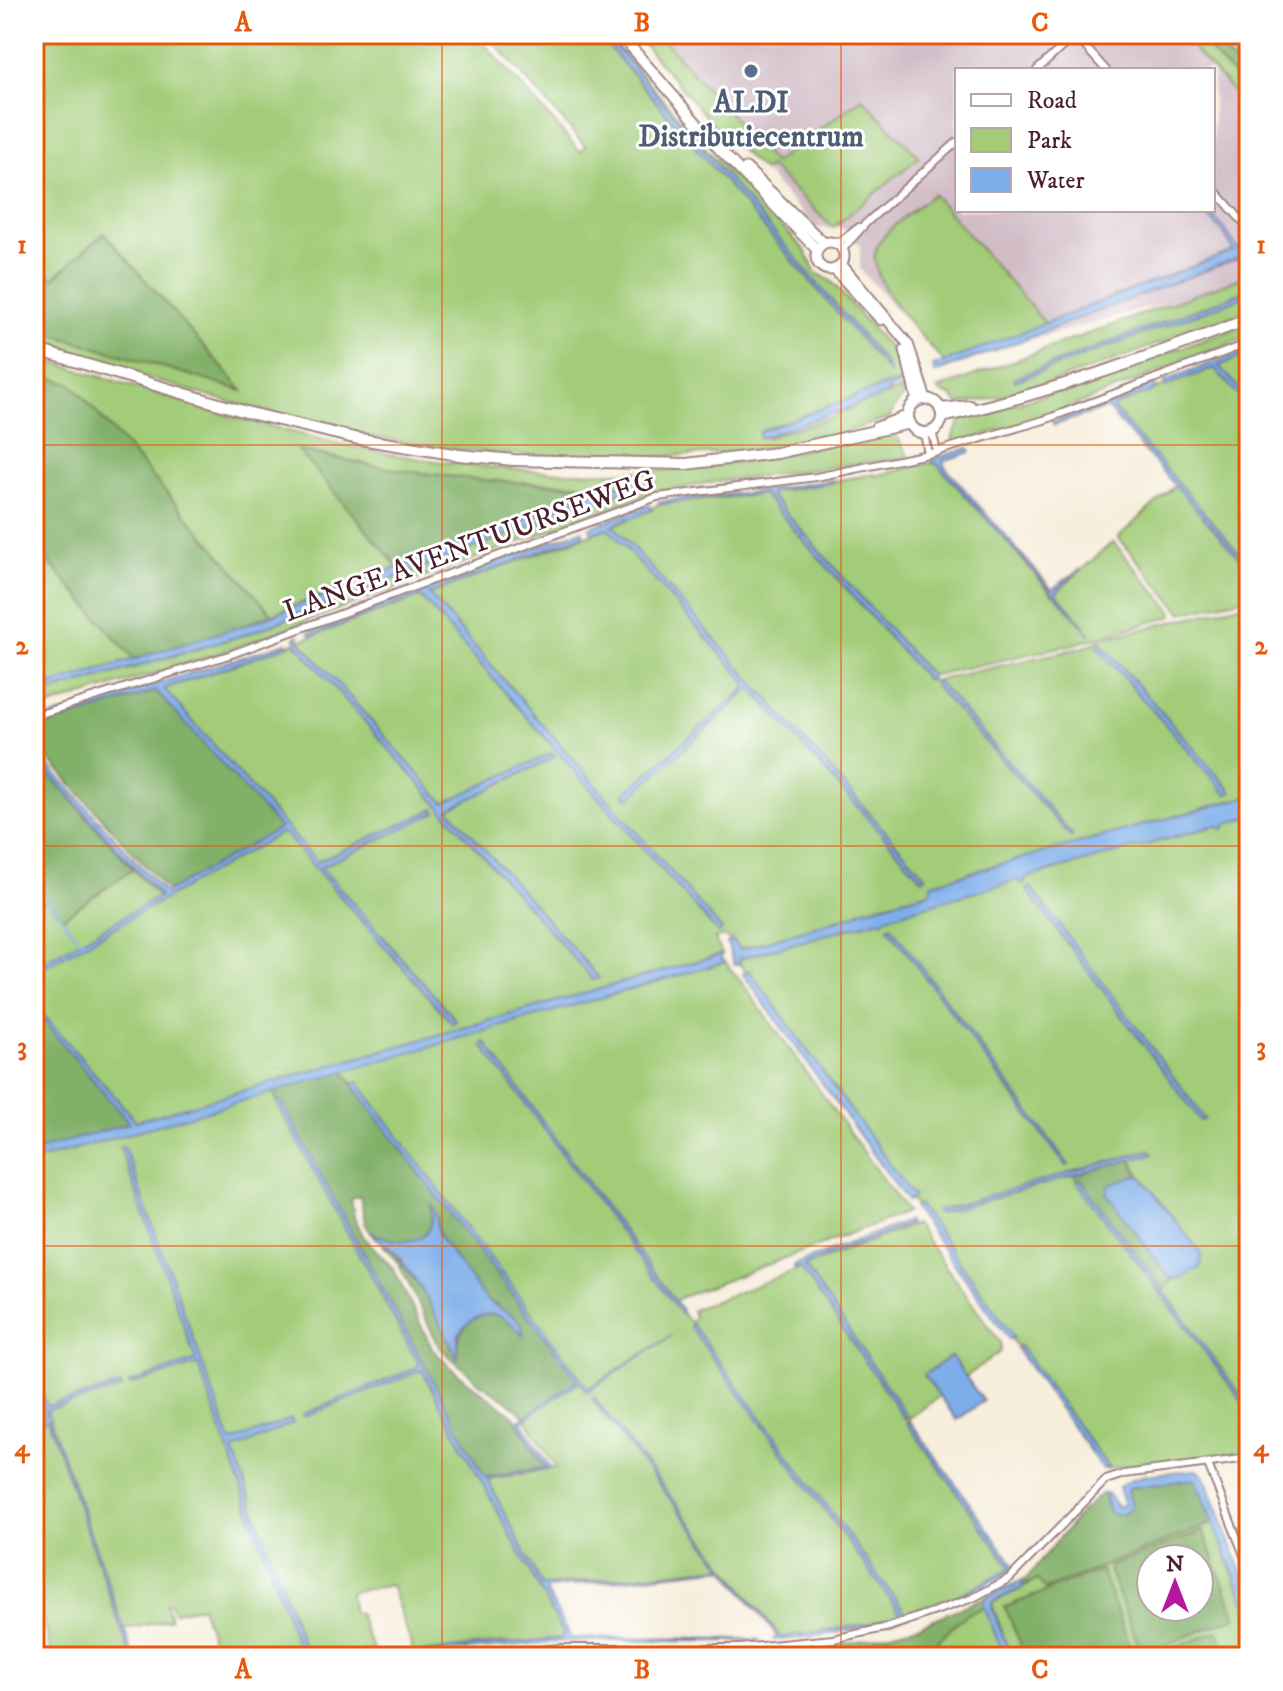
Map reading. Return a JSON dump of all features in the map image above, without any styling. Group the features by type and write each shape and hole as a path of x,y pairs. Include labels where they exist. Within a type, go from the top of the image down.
{"main road":[{"path":"941,413 1053,388 1158,354 1249,319"},
{"path":"34,349 246,412 354,438 459,455 514,460 686,464 777,453 909,420"},
{"path":"921,400 934,402 941,413 939,425 928,432 916,430 909,420 911,407 921,400"}],"street":[{"path":"620,34 720,150 820,247 840,247 955,144"},
{"path":"628,34 727,149 820,247"},
{"path":"1039,68 1074,35 1104,68"},
{"path":"1215,190 1249,229"},
{"path":"820,247 816,258 819,265 826,269 838,266 844,257 840,247"},
{"path":"838,266 908,344 921,400"},
{"name":"LANGE AVENTUURSEWEG","path":"34,716 229,655 657,497 816,477 937,452 1044,420 1249,343"},
{"path":"928,432 937,452"},
{"path":"928,432 928,454"},
{"path":"468,1657 559,1648 740,1648 833,1639 889,1627 973,1598 1010,1578 1106,1480 1124,1474 1249,1458"},
{"path":"1208,1464 1249,1568"}],"shaded area":[{"path":"637,34 1249,34 1249,277 1200,294 945,363 860,269 860,245 843,228 816,228"}],"green space":[{"path":"34,34 476,34 580,152 586,147 487,34 598,34 888,371 885,363 604,34 607,34 696,138 805,250 815,272 831,281 897,357 905,381 886,385 763,430 760,436 765,438 833,417 905,388 903,396 890,418 827,436 763,448 666,456 515,454 397,441 305,422 34,344 34,329 242,390 104,233 52,279 34,258"},
{"path":"635,34 658,34 774,163 862,98 919,157 833,228 770,167 763,171 714,126"},
{"path":"1180,34 1195,34 1249,93 1249,110 1215,73 1215,68 1211,68"},
{"path":"1195,34 1207,34 1249,80 1249,93"},
{"path":"933,194 1046,324 945,363 910,324 886,290 875,258 882,238"},
{"path":"104,233 243,391 34,329 34,258 53,279"},
{"path":"1249,275 1249,290 1014,379 1249,295 1249,310 1119,359 1032,388 973,402 958,404 952,396 937,389"},
{"path":"1249,324 1249,336 1043,418 953,444 960,418 1045,395"},
{"path":"1249,354 1249,597 1182,613 1118,537 1176,485 1107,408"},
{"path":"34,357 307,436 391,454 477,466 564,472 681,469 773,456 894,432 909,457 707,483 643,496 223,652 34,711 34,697 247,634 636,486 488,481 386,468 299,450 398,567 272,614 72,384 34,383"},
{"path":"43,376 72,384 272,614 231,630 134,659 34,545 34,383"},
{"path":"298,450 376,466 454,477 612,486 398,567"},
{"path":"929,463 944,465 1053,595 1113,542 1173,612 1173,616 1074,644 930,676 770,495 771,492 874,476"},
{"path":"763,494 926,679 933,681 1085,647 1102,639 1249,603 1249,796 932,883 931,892 862,910 745,948 739,949 732,940 722,936 715,939 722,954 133,1123 34,1009 34,911 45,899 62,918 133,869 160,899 283,829 156,691 597,532 658,504"},
{"path":"34,545 134,659 34,690"},
{"path":"156,691 283,829 170,893 34,743 34,729"},
{"path":"34,757 133,869 62,918 45,899 34,911"},
{"path":"1249,817 1249,1452 1105,1469 739,959 1017,880 1023,884 1025,878 1218,825 1225,828 1225,824","holes":["1131,1159 1142,1178 1179,1279 1174,1279 1162,1292"]},
{"path":"725,962 907,1212 682,1297 676,1300 676,1305 690,1323 694,1317 692,1310 915,1224 1000,1342 1001,1351 907,1420 1012,1569 958,1597 901,1618 843,1632 782,1640 728,1569 712,1569 542,1586 542,1592 564,1635 561,1638 414,1653 391,1585 350,1592 353,1614 358,1613 373,1649 364,1650 365,1657 218,1657 201,1606 173,1613 170,1603 166,1604 170,1620 122,1630 132,1657 52,1657 41,1612 34,1607 34,1161 272,1091 481,1480 557,1468 525,1417 443,1202 343,1071"},
{"path":"34,1009 133,1123 34,1151"},
{"path":"343,1071 580,1380 525,1417 508,1401 481,1384 440,1348 399,1264 383,1245 392,1250 433,1305 458,1356 460,1337 468,1322 482,1315 502,1316 497,1305 489,1303 445,1245 438,1232 432,1206 429,1230 414,1240 404,1241 371,1233 365,1223 360,1196 351,1199 363,1236 393,1268 433,1350 458,1374 514,1416 546,1470 481,1480 272,1091"},
{"path":"1131,1159 1139,1176 1107,1193 1169,1277 1174,1279 1162,1292 1074,1175"},
{"path":"1195,1479 1213,1523 1162,1543 1135,1543 1135,1554 1045,1589 1038,1580 1023,1585 1020,1582 983,1603 985,1607 967,1614 919,1657 834,1657 829,1646 921,1625 1026,1579 1081,1512 1102,1493 1109,1512 1127,1512 1129,1488"},
{"path":"1213,1523 1249,1610 1249,1644 1242,1649 1244,1657 1229,1657 1227,1653 1216,1657 1198,1657 1224,1647 1217,1631 1152,1657 1132,1657 1100,1570 1006,1607 1026,1657 1011,1657 992,1603 1038,1580 1046,1588 1135,1553 1135,1557 1109,1567 1142,1653 1236,1617 1215,1562 1215,1543 1208,1543 1203,1531 1172,1543 1162,1543"},
{"path":"1203,1531 1208,1543 1171,1543"},
{"path":"1135,1557 1135,1623 1215,1623 1215,1562 1236,1617 1142,1654 1108,1567"},
{"path":"1101,1570 1134,1656 1026,1657 1005,1607"},
{"path":"985,1607 1004,1657 919,1657 967,1614"},
{"path":"1218,1631 1224,1647 1198,1657 1152,1657"}],"water":[{"path":"598,34 604,34 641,76 885,363 890,374"},
{"path":"1209,212 1224,228 1238,249 1248,246 1249,254 935,373 933,366 1233,251 1225,235 1205,213"},
{"path":"1249,290 1249,295 1015,381 1014,378"},
{"path":"1243,351 1245,356 1219,366 1249,400 1249,407 1214,368 1166,386 1164,381"},
{"path":"899,383 888,390 890,394 759,438 763,430"},
{"path":"1154,384 1157,389 1112,407 1249,564 1249,569 1107,408 1054,425 1052,422"},
{"path":"969,448 971,452 943,461 944,466 1052,589 1080,569 1056,592 1091,635 932,462 932,459"},
{"path":"832,480 832,483 771,492 770,495 930,675 929,679 763,494 660,505 659,502"},
{"path":"639,485 247,634 34,697 34,690 251,623 612,486"},
{"path":"650,505 652,510 613,525 926,877 922,879 753,690 749,690 628,799 624,794 747,687 746,682 608,528 592,533 590,527"},
{"path":"582,530 584,535 429,594 722,930 718,933 420,596 311,636 309,632"},
{"path":"299,635 300,641 444,803 552,753 555,757 449,809 599,978 593,980 296,644 295,637"},
{"path":"1100,642 1232,792 1227,795 1097,647"},
{"path":"287,643 288,646 164,689 317,862 434,809 437,812 321,867 457,1021 452,1023 281,833 34,973 34,967 160,896 34,757 34,750 165,893 280,828 156,691 34,729 34,722"},
{"path":"934,681 1073,835 1071,837 934,685"},
{"path":"1249,796 1249,817 1225,824 1225,828 1217,825 1026,878 1025,884 1017,880 887,917 883,922 880,920 755,954 739,959 740,964 734,964 727,943 732,940 739,949 745,948 862,910 930,892 932,883"},
{"path":"1031,887 1205,1119 1201,1121 1027,890"},
{"path":"891,926 1069,1165 1066,1166 888,928"},
{"path":"722,954 721,959 725,962 34,1161 34,1151 129,1123 34,1010 34,1004 136,1121"},
{"path":"749,970 914,1197 908,1202 743,974"},
{"path":"485,1042 682,1310 681,1314 482,1045"},
{"path":"358,1082 588,1388 671,1336 587,1392 579,1382 522,1421 551,1468 487,1479 542,1586 723,1567 592,1399 594,1397 780,1637 863,1625 901,1614 690,1327 692,1324 906,1613 953,1598 1011,1568 907,1423 910,1421 1016,1568 959,1597 900,1618 837,1632 774,1640 776,1635 724,1568 549,1588 546,1591 571,1638 761,1641 564,1641 393,1657 561,1638 564,1635 422,1370 304,1417 303,1414 419,1364 277,1103 281,1101 485,1477 546,1467 518,1421 577,1380 352,1084"},
{"path":"124,1146 231,1442 291,1419 293,1423 233,1450 307,1657 301,1657 198,1364 129,1383 196,1360 120,1147"},
{"path":"1150,1150 1153,1154 938,1214 936,1211"},
{"path":"1136,1176 1142,1177 1202,1255 1200,1267 1179,1279 1169,1277 1107,1193 1110,1185"},
{"path":"1081,1180 1249,1406 1249,1411 1077,1182"},
{"path":"431,1203 438,1233 486,1299 516,1319 523,1336 499,1316 483,1315 475,1318 458,1334 458,1359 414,1277 394,1252 371,1233 405,1241 423,1235 429,1228"},
{"path":"919,1205 1014,1337 1009,1339 914,1208"},
{"path":"907,1221 909,1224 805,1266 907,1416 904,1418 801,1268 794,1268 794,1265"},
{"path":"1020,1346 1108,1467 1103,1469 1016,1348"},
{"path":"951,1356 983,1401 957,1420 924,1375"},
{"path":"34,1371 47,1406 121,1385 122,1388 47,1410 134,1657 131,1657 48,1420 34,1423 34,1420 46,1415 34,1381"},
{"path":"1197,1470 1204,1475 1249,1590 1249,1610 1195,1479 1129,1488 1127,1491 1132,1504 1127,1512 1117,1516 1109,1512 1104,1494 1108,1493 1117,1507 1124,1504 1119,1487 1126,1482 1145,1475"},
{"path":"1020,1582 1025,1587 992,1602 1011,1657 1004,1657 983,1603 986,1598"}],"waterway":[{"path":"34,885 82,942"}],"place":[{"name":"ALDI Distributiecentrum","path":"751,71"}]}
